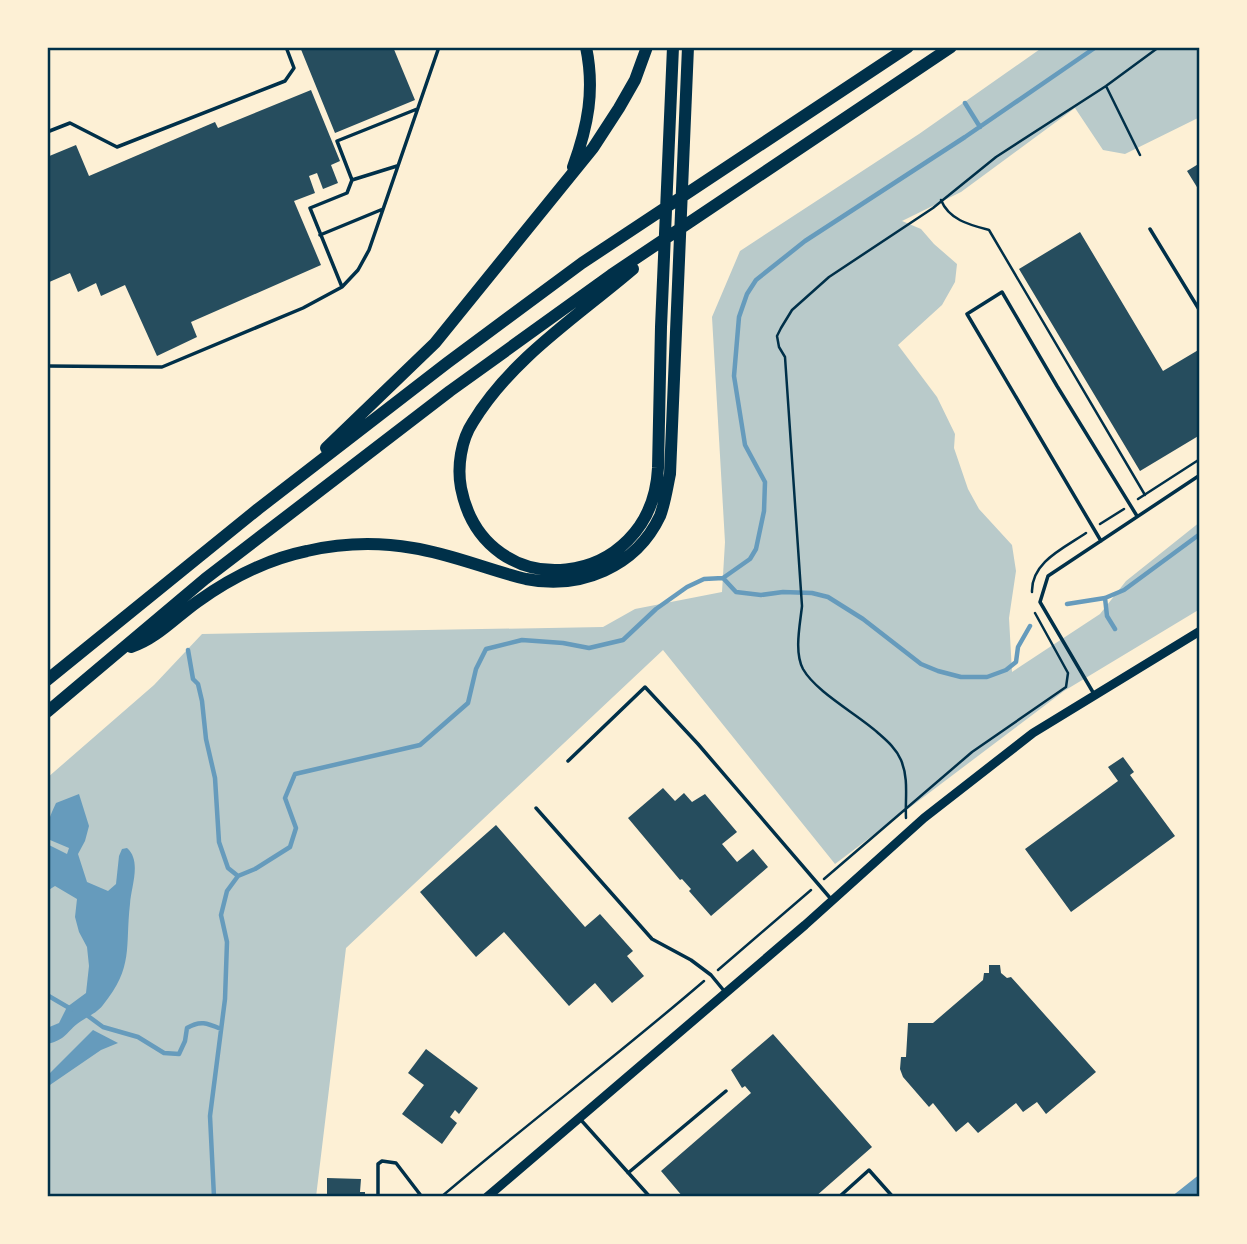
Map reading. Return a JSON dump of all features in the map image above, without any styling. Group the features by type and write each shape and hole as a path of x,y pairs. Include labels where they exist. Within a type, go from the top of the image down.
{"highway":[{"path":"571,174 590,106 591,78 586,47"},
{"path":"258,509 361,416 435,343 614,118 635,80 647,47"},
{"path":"673,47 671,112 661,327 657,485 646,518 637,531 599,562 569,570 538,569 525,565 496,549 471,518 461,490 460,460 471,424 486,401 523,360 673,234"},
{"path":"123,649 146,641 199,601 230,582 261,566 307,551 333,546 388,544 416,548 528,579 562,581 592,577 617,565 639,548 660,515 670,474 688,47"},
{"path":"47,680 258,509 582,263 908,47"},
{"path":"47,712 216,570 536,328 951,47"}],"street":[{"path":"487,1197 726,993 907,833 1033,733 1200,631"}],"lane":[{"path":"47,132 70,123 117,147 285,81 294,68 286,47"},
{"path":"47,366 162,367 303,308 342,287 358,270 369,250 439,47"},
{"path":"342,287 310,208 347,193 352,180 337,141 418,108"},
{"path":"352,180 398,165"},
{"path":"320,235 384,209"},
{"path":"1150,229 1200,311"},
{"path":"1101,541 967,314 1002,292 1056,386 1138,516"},
{"path":"1095,696 1040,601 1048,576 1200,475"},
{"path":"568,761 645,687 698,744 832,901"},
{"path":"536,808 652,939 691,960 711,975 726,993"},
{"path":"628,1173 726,1091"},
{"path":"579,1118 650,1197"},
{"path":"378,1197 378,1164 390,1161 396,1163 422,1197"},
{"path":"839,1197 869,1170 893,1197"}],"path":[{"path":"907,833 907,789 901,759 892,745 866,722 836,702 803,669 799,638 802,606 785,357 777,335 792,310 829,277 941,201 996,157 1107,86 1159,47"},
{"path":"1107,86 1140,155"},
{"path":"941,201 943,207 962,223 989,230 1145,495"},
{"path":"1032,597 1032,586 1042,562 1200,459"},
{"path":"441,1197 575,1089 972,752 1066,687 1068,673 1033,608"}],"shaded area":[{"path":"1043,47 1200,47 1200,117 1125,154 1103,150 1075,108 961,192 902,221 921,229 957,264 955,282 942,305 898,345 937,397 955,434 954,448 968,489 979,509 1012,545 1016,571 1009,618 1012,672 1100,614 1126,581 1200,522 1200,609 1064,691 835,864 663,650 346,948 316,1197 47,1197 47,778 154,685 202,634 603,627 635,609 722,592 725,542 712,317 740,251 919,134"}],"water":[{"path":"79,794 89,826 78,854 87,882 108,891 116,884 122,849 127,848 134,860 126,956 120,979 100,1008 61,1039 47,1044 47,1028 59,1023 67,1007 86,993 89,966 87,947 75,917 77,899 55,886 47,891 47,844 67,854 69,848 50,840 50,817 56,803"},
{"path":"93,1030 118,1043 101,1050 47,1087 47,1076"},
{"path":"1200,1174 1200,1197 1171,1197"}],"building":[{"path":"300,47 393,47 415,100 335,133"},
{"path":"311,90 340,161 331,165 338,183 323,189 317,173 309,176 315,193 294,201 321,265 191,322 197,337 157,356 125,285 101,296 96,283 78,292 70,273 47,283 47,157 76,145 89,176 215,122 218,128"},
{"path":"1200,163 1200,192 1187,171"},
{"path":"1080,232 1163,371 1200,349 1200,435 1140,471 1019,269"},
{"path":"1123,757 1134,772 1130,775 1175,836 1071,912 1025,849 1118,781 1108,767"},
{"path":"663,788 675,801 684,793 692,802 705,794 737,832 722,844 737,862 753,849 768,867 711,916 689,891 691,889 680,880 628,818"},
{"path":"496,825 585,927 600,914 633,951 627,956 644,976 612,1003 595,983 569,1006 504,932 476,957 420,892"},
{"path":"989,965 1000,965 1001,973 1007,978 1011,977 1096,1072 1046,1114 1037,1102 1023,1112 1016,1103 978,1133 968,1122 956,1132 933,1103 929,1107 903,1077 900,1069 901,1057 906,1057 908,1023 933,1023 983,980 984,973 989,973"},
{"path":"773,1034 872,1147 815,1197 683,1197 661,1171 751,1093 745,1086 742,1088 731,1070"},
{"path":"426,1049 478,1088 459,1114 455,1110 450,1117 457,1123 442,1144 402,1114 424,1085 408,1073"},
{"path":"327,1178 361,1179 360,1192 365,1192 365,1197 327,1197"}],"waterway":[{"path":"214,1197 210,1116 225,999 227,942 221,915 227,891 238,876 255,869 290,847 296,828 285,798 295,774 420,745 468,703 476,669 486,649 522,640 589,648 623,640 656,609 687,587 704,579 723,578 750,559 756,549 764,511 765,482 745,445 734,376 739,317 747,294 756,280 805,241 965,137 1096,47"},
{"path":"965,103 980,127"},
{"path":"1067,604 1105,598 1124,590 1200,534"},
{"path":"723,578 736,592 761,595 783,592 812,593 828,597 863,619 921,664 961,677 987,677 1006,670 1016,662 1018,647 1030,626"},
{"path":"1105,598 1107,616 1115,629"},
{"path":"188,650 193,679 198,684 202,701 206,739 215,778 219,842 228,868 238,876"},
{"path":"47,995 71,1009"},
{"path":"88,1016 103,1027 138,1037 164,1053 179,1054 187,1028 196,1024 204,1023 221,1029"}]}
